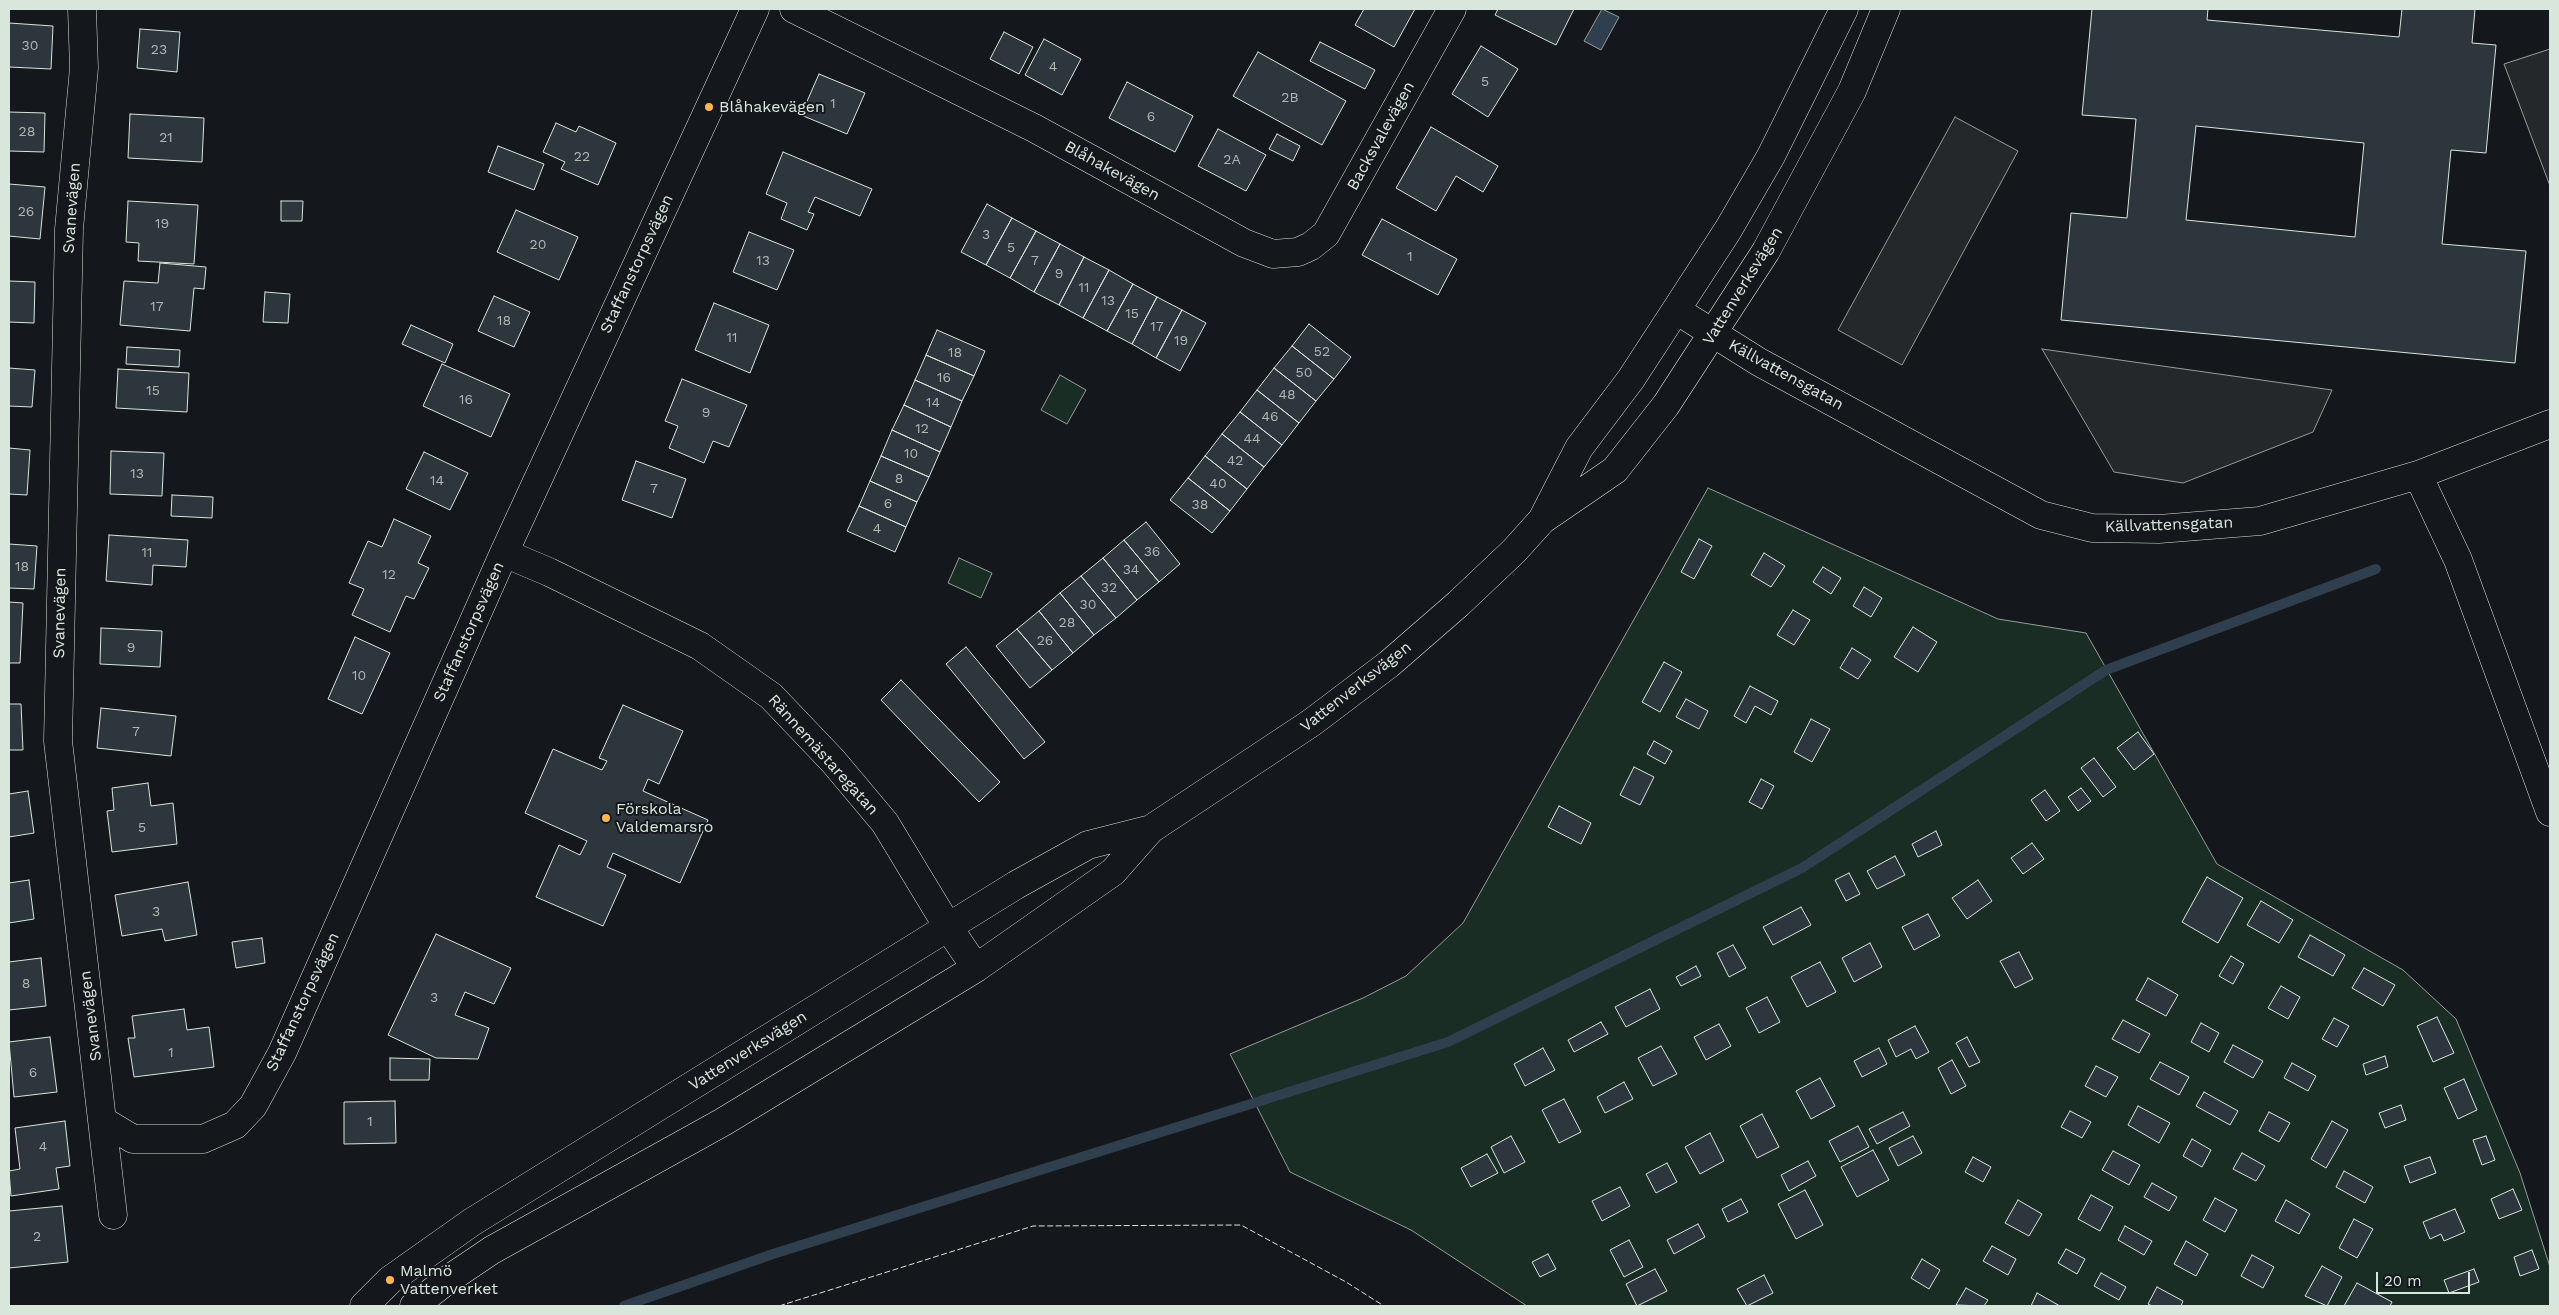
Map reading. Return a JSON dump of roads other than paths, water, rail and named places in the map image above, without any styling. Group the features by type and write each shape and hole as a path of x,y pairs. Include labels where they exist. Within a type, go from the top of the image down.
{"street":[{"name":"Svanevägen","path":"82,9 84,68 69,228 58,741 113,1215"},
{"name":"Staffanstorpsvägen","path":"103,1121 133,1139 204,1138 235,1125 253,1106 282,1053 504,553 755,9"},
{"name":"Blåhakevägen","path":"794,9 1009,116 1244,243 1273,254 1298,252"},
{"name":"Backsvalevägen","path":"1298,252 1311,246 1326,234 1452,9"},
{"name":"Vattenverksvägen","path":"1542,520 1579,448 1631,379 1728,230 1770,156 1844,9"},
{"name":"Vattenverksvägen","path":"414,1306 446,1281 492,1250 723,1122 976,968 1113,872 1151,829 1311,724 1389,664 1465,598 1514,551 1542,520 1615,470 1666,405 1766,252 1852,91 1886,9"},
{"name":"Källvattensgatan","path":"1676,310 1713,335 2041,515 2092,528 2159,529 2260,521 2418,474 2550,424"},
{"path":"2418,474 2461,569 2550,812"},
{"name":"Rännemästaregatan","path":"504,553 548,572 700,646 771,696 833,761 885,823 948,927 976,968"},
{"name":"Vattenverksvägen","path":"364,1306 390,1280 472,1222 948,927 1088,845 1151,829"}],"water":[{"path":"1602,9 1619,17 1601,50 1584,41"}],"waterway":[{"path":"624,1306 773,1254 1448,1042 1802,868 2106,670 2376,569"}],"place":[{"name":"Blåhakevägen","path":"709,107"},
{"name":"Förskola Valdemarsro","path":"606,818"},
{"name":"Malmö Vattenverket","path":"390,1280"}]}
